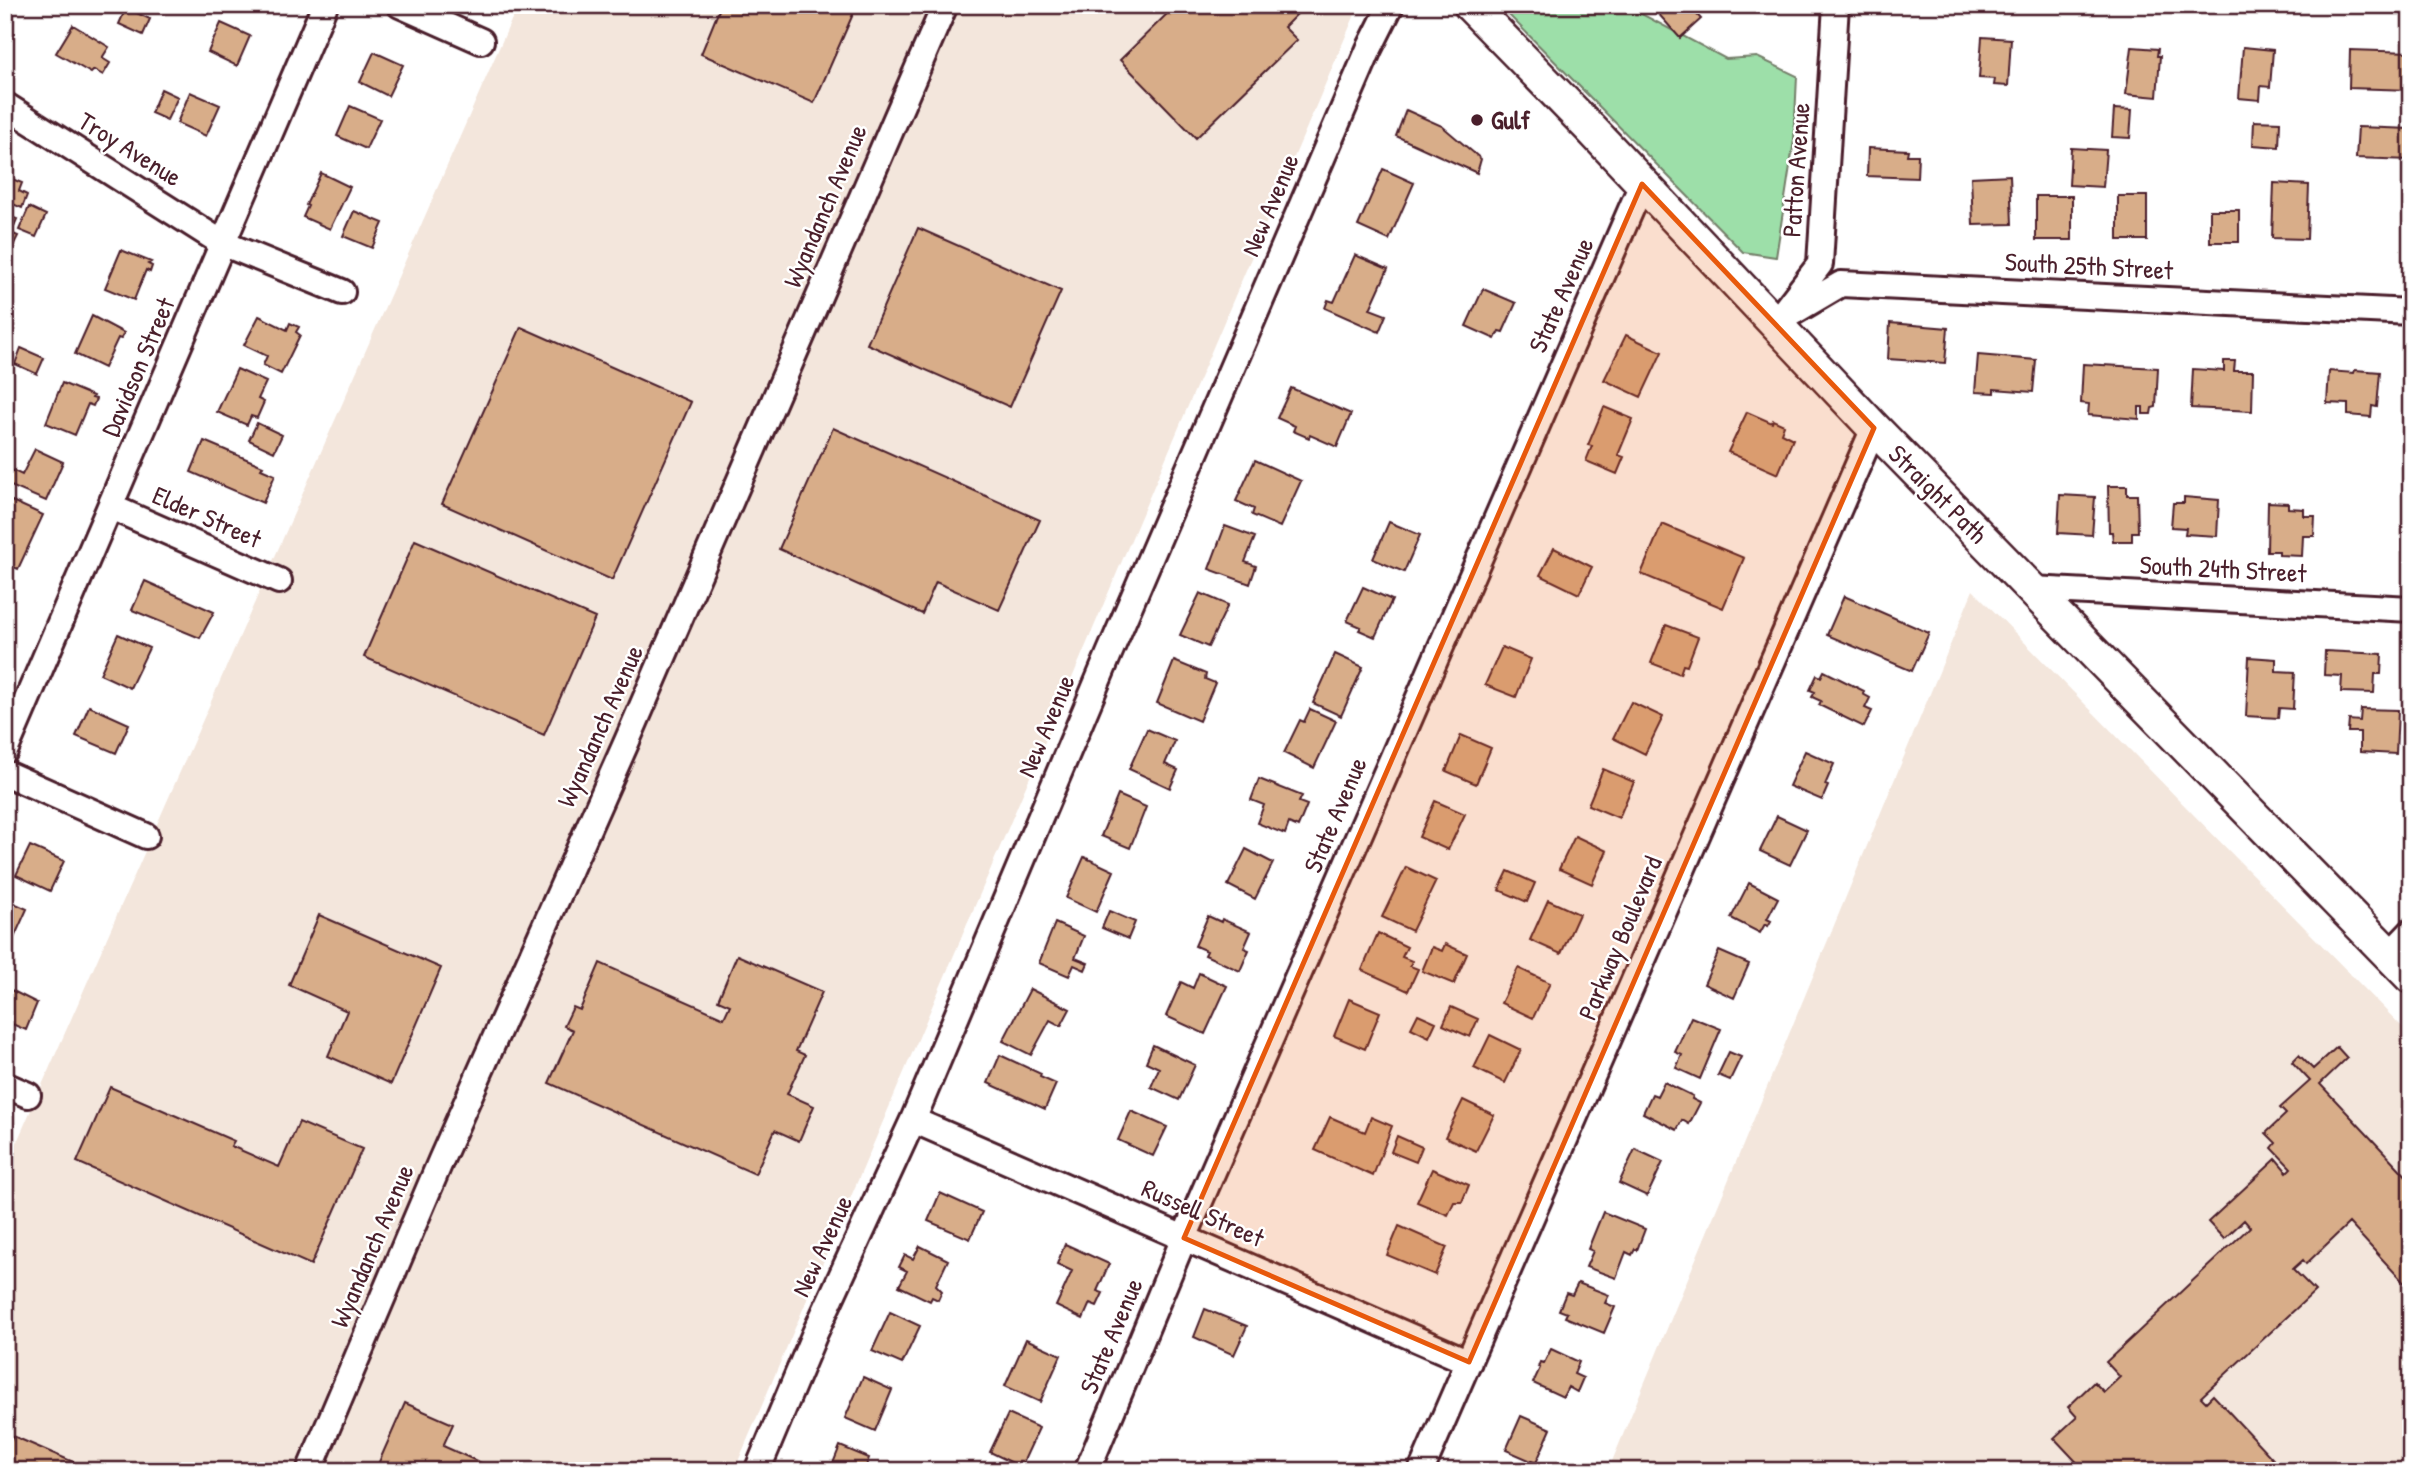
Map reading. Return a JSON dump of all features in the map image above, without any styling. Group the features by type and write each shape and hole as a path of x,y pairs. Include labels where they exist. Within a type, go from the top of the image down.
{"main road":[{"name":"Straight Path","path":"1470,5 1874,428 2411,977"}],"street":[{"name":"Davidson Street","path":"5,751 325,5"},
{"path":"400,5 481,41"},
{"name":"Wyandanch Avenue","path":"309,1471 441,1160 632,730 945,5"},
{"name":"New Avenue","path":"757,1471 815,1334 913,1120 1104,667 1369,49 1391,5"},
{"name":"Patton Avenue","path":"1775,323 1820,264 1836,5"},
{"name":"Troy Avenue","path":"5,105 222,243 342,292"},
{"name":"State Avenue","path":"1087,1471 1184,1238 1642,184"},
{"name":"South 25th Street","path":"1775,323 1841,284 2411,312"},
{"name":"Parkway Boulevard","path":"1422,1471 1874,428"},
{"name":"Elder Street","path":"111,507 279,581"},
{"name":"South 24th Street","path":"2032,589 2411,609"},
{"path":"5,773 146,836"},
{"path":"2389,955 2411,932"},
{"path":"5,1085 28,1095"},
{"name":"Russell Street","path":"913,1120 1469,1362"}],"highlighted area":[{"path":"1642,184 1874,428 1469,1362 1184,1238"}],"shaded area":[{"path":"518,5 1359,5 734,1471 5,1471 5,1169"},
{"path":"1973,590 2411,1036 2411,1471 1608,1471"}],"green space":[{"path":"1499,5 1635,5 1632,9 1726,59 1757,57 1797,76 1794,140 1776,257 1743,252"}],"building":[{"path":"721,5 857,5 814,103 701,54"},
{"path":"1176,5 1306,5 1284,27 1297,40 1196,138 1120,60"},
{"path":"1660,5 1688,5 1701,19 1680,38 1655,10"},
{"path":"126,8 150,19 143,35 119,24"},
{"path":"221,23 250,36 237,66 208,52"},
{"path":"73,25 109,47 102,58 110,63 103,75 94,70 91,73 56,53"},
{"path":"1982,37 2011,39 2008,86 1994,85 1995,79 1979,78"},
{"path":"2132,47 2158,49 2157,56 2160,56 2157,97 2126,94"},
{"path":"2243,47 2273,50 2270,87 2261,86 2260,100 2239,98"},
{"path":"2350,50 2411,52 2411,90 2349,88"},
{"path":"374,52 403,65 388,96 360,82"},
{"path":"161,89 178,97 167,120 151,113"},
{"path":"190,92 220,105 206,136 177,123"},
{"path":"350,106 380,119 366,149 337,136"},
{"path":"2114,109 2132,110 2130,138 2112,137"},
{"path":"1406,110 1442,126 1481,159 1477,173 1396,136"},
{"path":"2254,121 2280,122 2279,147 2253,145"},
{"path":"2358,127 2411,129 2411,160 2356,158"},
{"path":"1868,148 1908,150 1907,155 1918,155 1917,178 1867,176"},
{"path":"2071,148 2106,150 2103,187 2069,185"},
{"path":"1383,169 1414,183 1389,240 1358,226"},
{"path":"321,173 350,187 330,229 303,217"},
{"path":"2010,175 2012,224 1973,225 1971,177"},
{"path":"5,176 22,183 19,191 27,195 22,208 13,204 8,216 17,219 11,233 18,236 14,244 5,240"},
{"path":"2274,183 2309,185 2307,239 2272,238"},
{"path":"2036,196 2072,196 2072,240 2036,240"},
{"path":"2118,196 2147,196 2147,240 2118,240"},
{"path":"29,207 46,215 36,237 19,230"},
{"path":"2210,210 2239,210 2239,242 2210,242"},
{"path":"354,211 383,223 372,248 343,236"},
{"path":"918,228 1061,291 1010,407 867,344"},
{"path":"121,250 151,262 148,264 152,266 150,272 146,270 134,300 105,288"},
{"path":"1355,255 1388,269 1370,309 1386,315 1379,332 1325,308 1328,300 1334,302"},
{"path":"1483,289 1516,303 1503,332 1499,331 1495,339 1466,326"},
{"path":"92,316 124,333 121,339 118,338 104,368 75,354"},
{"path":"259,316 287,330 290,323 299,327 296,332 300,335 281,374 263,365 267,356 244,345"},
{"path":"1890,323 1948,328 1945,363 1888,359"},
{"path":"521,327 691,402 612,580 442,504"},
{"path":"1626,335 1662,352 1641,397 1604,380"},
{"path":"21,348 44,358 37,374 15,364"},
{"path":"1978,355 2036,360 2033,392 1994,389 1994,393 1975,392"},
{"path":"2224,361 2235,361 2234,371 2253,371 2252,411 2191,408 2193,369 2224,371"},
{"path":"2083,364 2158,368 2156,407 2152,408 2151,414 2143,414 2143,407 2139,407 2139,419 2088,415 2089,404 2081,403"},
{"path":"237,369 266,382 258,399 264,402 257,418 251,416 247,425 217,412"},
{"path":"2355,370 2380,372 2377,407 2372,406 2371,417 2348,415 2348,404 2327,403 2329,371 2354,373"},
{"path":"62,383 96,399 93,406 88,404 75,435 46,423"},
{"path":"1291,388 1351,414 1337,447 1293,431 1295,426 1277,418"},
{"path":"1604,407 1633,419 1618,455 1624,457 1617,474 1586,461 1592,446 1588,445"},
{"path":"1747,412 1784,425 1781,433 1793,439 1778,474 1728,452"},
{"path":"257,423 282,435 274,452 249,440"},
{"path":"833,428 1040,520 999,610 936,582 922,614 779,549"},
{"path":"204,441 263,466 261,469 275,475 263,503 191,472"},
{"path":"35,449 63,462 46,501 6,484 12,470 22,475"},
{"path":"1255,460 1301,481 1280,527 1252,515 1254,509 1236,501"},
{"path":"2108,486 2127,486 2127,495 2137,495 2138,532 2132,532 2132,541 2113,541 2112,532 2109,532"},
{"path":"2060,495 2095,497 2092,535 2058,533"},
{"path":"2184,497 2219,500 2217,536 2185,534 2186,528 2171,527 2173,503 2184,503"},
{"path":"12,501 43,515 18,569 5,563 5,516"},
{"path":"2268,502 2288,503 2288,508 2304,509 2304,516 2315,516 2314,536 2303,536 2302,556 2279,555 2279,551 2267,551"},
{"path":"1389,522 1420,535 1404,572 1373,559"},
{"path":"1662,524 1744,558 1723,608 1641,574"},
{"path":"1225,526 1255,537 1245,562 1256,566 1250,584 1209,569"},
{"path":"415,540 595,618 544,735 364,657"},
{"path":"1554,548 1592,567 1579,594 1540,575"},
{"path":"145,581 214,612 200,638 132,610"},
{"path":"1363,587 1392,600 1375,637 1347,621"},
{"path":"1200,593 1228,605 1208,647 1180,635"},
{"path":"1844,596 1929,633 1912,671 1827,635"},
{"path":"1666,625 1698,637 1687,666 1683,665 1680,674 1651,663"},
{"path":"118,634 149,648 130,688 100,674"},
{"path":"1502,647 1531,659 1516,697 1485,685"},
{"path":"2325,651 2382,654 2381,674 2375,674 2374,693 2341,692 2342,676 2324,675"},
{"path":"1335,654 1363,667 1341,716 1313,703"},
{"path":"2249,657 2276,659 2276,671 2295,672 2293,709 2279,708 2278,718 2246,716"},
{"path":"1174,661 1206,674 1205,679 1215,683 1199,721 1157,703"},
{"path":"1824,671 1864,691 1863,694 1870,698 1865,708 1872,711 1864,727 1819,705 1821,701 1812,697 1815,692 1810,690 1817,675 1821,677"},
{"path":"1631,702 1663,717 1645,754 1613,738"},
{"path":"89,706 129,724 116,753 76,736"},
{"path":"1310,709 1336,721 1314,768 1284,753 1300,720 1304,722"},
{"path":"2361,709 2398,710 2396,754 2360,752 2360,732 2348,732 2349,720 2360,721"},
{"path":"1147,729 1175,741 1165,764 1178,770 1170,788 1129,769"},
{"path":"1461,735 1491,748 1476,784 1446,771"},
{"path":"1805,751 1834,764 1822,800 1789,786"},
{"path":"1603,769 1634,782 1619,818 1588,805"},
{"path":"1259,779 1302,796 1299,802 1307,805 1298,827 1289,823 1285,834 1257,823 1264,805 1251,800"},
{"path":"1118,795 1146,807 1130,848 1101,836"},
{"path":"1435,801 1465,814 1448,850 1419,837"},
{"path":"1777,816 1807,830 1790,865 1760,851"},
{"path":"1575,836 1607,851 1592,884 1559,869"},
{"path":"30,846 64,861 50,891 16,875"},
{"path":"1246,849 1273,863 1255,899 1228,885"},
{"path":"1084,857 1114,871 1096,912 1066,898"},
{"path":"1406,867 1436,881 1412,931 1382,917"},
{"path":"1508,871 1535,883 1527,902 1499,890"},
{"path":"1749,883 1778,898 1767,919 1771,921 1768,926 1765,924 1760,933 1731,918"},
{"path":"5,899 27,909 9,949 5,948"},
{"path":"1548,900 1579,914 1561,954 1530,940"},
{"path":"1109,911 1135,922 1128,939 1102,928"},
{"path":"319,915 441,968 391,1084 328,1056 347,1011 289,985"},
{"path":"1208,916 1251,932 1244,948 1249,950 1240,971 1205,955 1207,951 1195,946"},
{"path":"1055,923 1084,936 1075,958 1088,963 1085,970 1074,965 1069,976 1039,963"},
{"path":"1378,933 1407,947 1402,957 1412,961 1410,966 1418,969 1408,991 1362,970"},
{"path":"1445,944 1467,954 1454,984 1422,971 1432,947 1442,951"},
{"path":"1719,951 1749,964 1734,998 1704,984"},
{"path":"737,955 822,992 796,1051 805,1055 787,1094 814,1106 799,1141 775,1130 755,1174 549,1083 573,1030 564,1026 573,1007 580,1010 600,963 724,1018 730,1005 718,1000"},
{"path":"1518,968 1550,983 1533,1018 1501,1003"},
{"path":"1199,973 1227,986 1205,1034 1166,1016 1181,982 1193,988"},
{"path":"5,987 37,1003 26,1030 5,1021"},
{"path":"1030,989 1070,1009 1061,1026 1050,1020 1031,1055 1003,1041"},
{"path":"1349,999 1380,1012 1365,1049 1334,1036"},
{"path":"1451,1007 1478,1019 1470,1037 1443,1025"},
{"path":"1418,1014 1436,1022 1429,1037 1411,1028"},
{"path":"1691,1017 1721,1029 1700,1079 1676,1068 1682,1055 1675,1052"},
{"path":"1490,1035 1521,1050 1505,1083 1474,1068"},
{"path":"1153,1045 1195,1065 1179,1100 1151,1087 1159,1068 1146,1062"},
{"path":"2337,1047 2347,1058 2320,1084 2411,1181 2411,1282 2407,1286 2349,1223 2306,1264 2303,1260 2293,1269 2315,1291 2201,1397 2206,1402 2213,1395 2284,1471 2085,1471 2054,1438 2077,1417 2068,1407 2094,1382 2104,1392 2120,1377 2106,1362 2250,1227 2244,1220 2224,1239 2208,1222 2276,1159 2287,1172 2291,1168 2272,1148 2276,1143 2266,1133 2286,1114 2280,1108 2310,1081 2292,1062 2299,1055 2313,1069"},
{"path":"1729,1052 1741,1057 1730,1080 1718,1075"},
{"path":"1000,1055 1056,1084 1045,1109 988,1083"},
{"path":"1664,1082 1693,1096 1692,1099 1700,1103 1689,1124 1682,1120 1677,1130 1643,1113 1652,1094 1657,1096"},
{"path":"110,1087 234,1141 231,1146 279,1167 299,1122 362,1149 311,1265 77,1162"},
{"path":"1463,1100 1494,1115 1476,1151 1445,1137"},
{"path":"1131,1111 1167,1127 1153,1156 1118,1140"},
{"path":"1330,1117 1365,1132 1371,1117 1392,1126 1373,1176 1315,1150"},
{"path":"1397,1136 1422,1147 1416,1162 1391,1152"},
{"path":"1635,1149 1663,1162 1647,1196 1619,1183"},
{"path":"1432,1169 1469,1185 1462,1202 1454,1202 1448,1215 1417,1202"},
{"path":"940,1193 982,1212 970,1239 928,1221"},
{"path":"1603,1212 1645,1229 1637,1250 1635,1249 1632,1255 1626,1252 1616,1278 1586,1267 1593,1251 1588,1249"},
{"path":"1399,1226 1447,1247 1435,1275 1387,1255"},
{"path":"1065,1244 1109,1264 1097,1291 1103,1293 1097,1306 1090,1303 1083,1319 1056,1306 1072,1271 1057,1264"},
{"path":"920,1246 948,1260 936,1285 942,1291 938,1300 932,1297 930,1301 899,1286 907,1271 899,1267 905,1255 913,1259"},
{"path":"1578,1283 1609,1295 1605,1303 1615,1307 1604,1333 1565,1317 1567,1313 1559,1310 1566,1293 1572,1295"},
{"path":"1205,1309 1247,1326 1234,1355 1194,1337"},
{"path":"890,1312 920,1326 902,1364 872,1351"},
{"path":"1026,1339 1061,1355 1040,1402 1005,1386"},
{"path":"1551,1349 1579,1362 1574,1374 1583,1378 1577,1392 1568,1387 1563,1397 1533,1383 1540,1362 1544,1363"},
{"path":"863,1377 892,1390 875,1431 845,1418"},
{"path":"405,1403 453,1424 443,1446 499,1471 375,1471"},
{"path":"1008,1414 1039,1428 1021,1467 990,1452"},
{"path":"1521,1416 1551,1429 1536,1463 1506,1450"},
{"path":"13,1436 94,1471 5,1471 5,1453"},
{"path":"840,1446 869,1458 864,1471 830,1471"}],"place":[{"name":"Gulf","path":"1477,120"}]}
